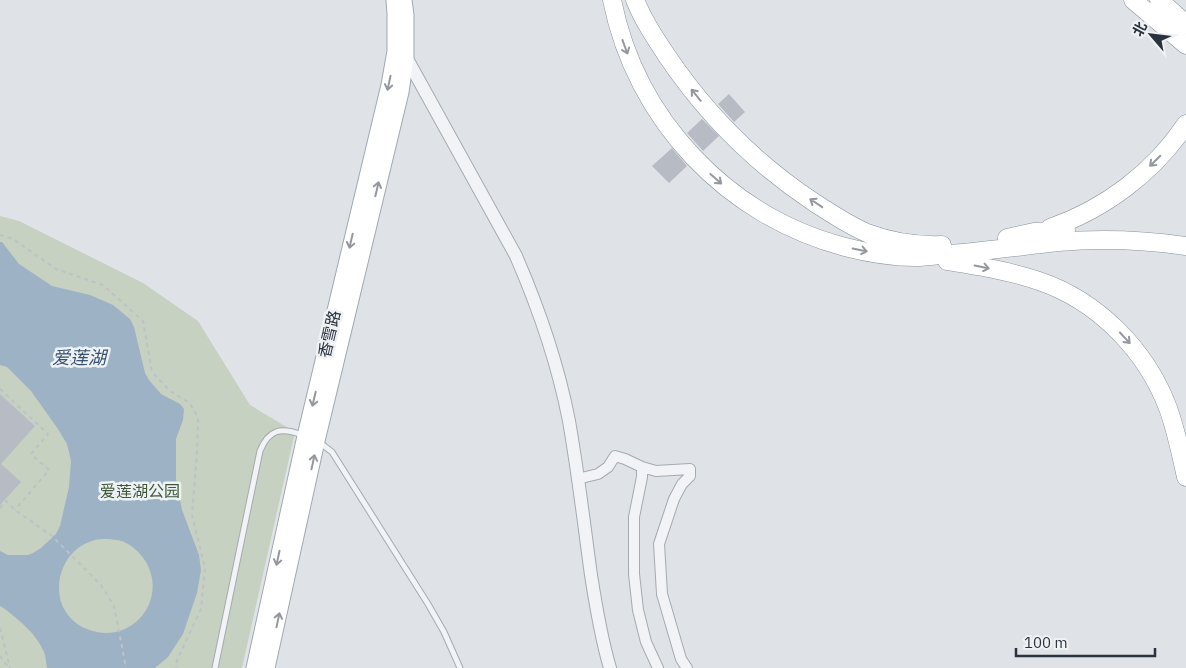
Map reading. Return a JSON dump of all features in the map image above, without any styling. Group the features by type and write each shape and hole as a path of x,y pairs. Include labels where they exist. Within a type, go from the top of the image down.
{"highway":[{"path":"612,0 625,48 652,103 675,137 719,182 736,196 785,225 832,244 895,256 917,257 964,264 1026,277 1056,288 1078,299 1122,334 1153,376 1173,424 1186,477"},
{"path":"635,0 650,29 676,69 705,107 753,155 780,178 838,218 880,237 893,240 918,245 976,242 1034,232 1069,220 1101,204 1131,183 1158,158 1186,124"},
{"path":"1133,0 1179,25"},
{"path":"1159,0 1179,25 1186,45"},
{"path":"1034,232 1097,229 1186,235"},
{"path":"917,257 1083,240 1130,240 1186,246"}],"main road":[{"name":"香雪路","path":"394,0 401,54"},
{"name":"香雪路","path":"254,668 311,439 389,85 401,54 406,14 404,0"},
{"name":"香雪路","path":"268,668 311,439"}],"street":[{"path":"401,54 516,256 546,331 569,422 597,614 604,651 610,668"},
{"path":"577,479 598,474 608,467 615,456 656,471 690,469 690,476 682,484 674,499 659,544 662,594 681,659 687,668"},
{"path":"642,467 642,477 634,517 635,583 642,629 658,668"}],"lane":[{"path":"215,668 260,452 264,442 277,431 287,431 311,439 332,452 428,604 444,632 460,668"}],"path":[{"path":"0,235 13,239 56,269 103,285 143,321 152,372 170,391 188,402 194,409 198,420 192,515 206,568 201,609 177,660 176,668"},
{"path":"0,389 48,434 31,454 49,470 15,510"},
{"path":"0,508 6,501 15,510 52,536 101,584 114,606 126,668"},
{"path":"0,628 9,668"},
{"path":"0,656 9,668"}],"green space":[{"name":"爱莲湖公园","path":"0,216 19,221 143,283 198,321 250,405 295,432 242,668 0,668"}],"water":[{"name":"爱莲湖","path":"0,242 2,242 19,264 52,286 90,295 113,305 130,319 134,327 145,373 149,380 161,394 180,404 184,409 183,420 176,439 176,479 182,510 199,555 201,570 197,593 183,634 168,657 155,668 47,668 46,658 41,645 20,622 0,606 0,551 8,555 28,555 41,548 56,534 60,526 69,487 71,461 67,444 31,391 7,367 0,365","holes":["109,539 122,541 138,552 149,569 153,585 151,600 144,613 133,624 120,631 104,633 78,625 71,618 61,602 59,583 64,566 75,551 94,540"]}],"building":[{"path":"729,94 745,112 734,122 718,104"},
{"path":"702,119 719,136 703,151 687,133"},
{"path":"672,148 687,166 669,183 652,166"},
{"path":"0,394 35,426 1,464 21,482 0,505"}]}
